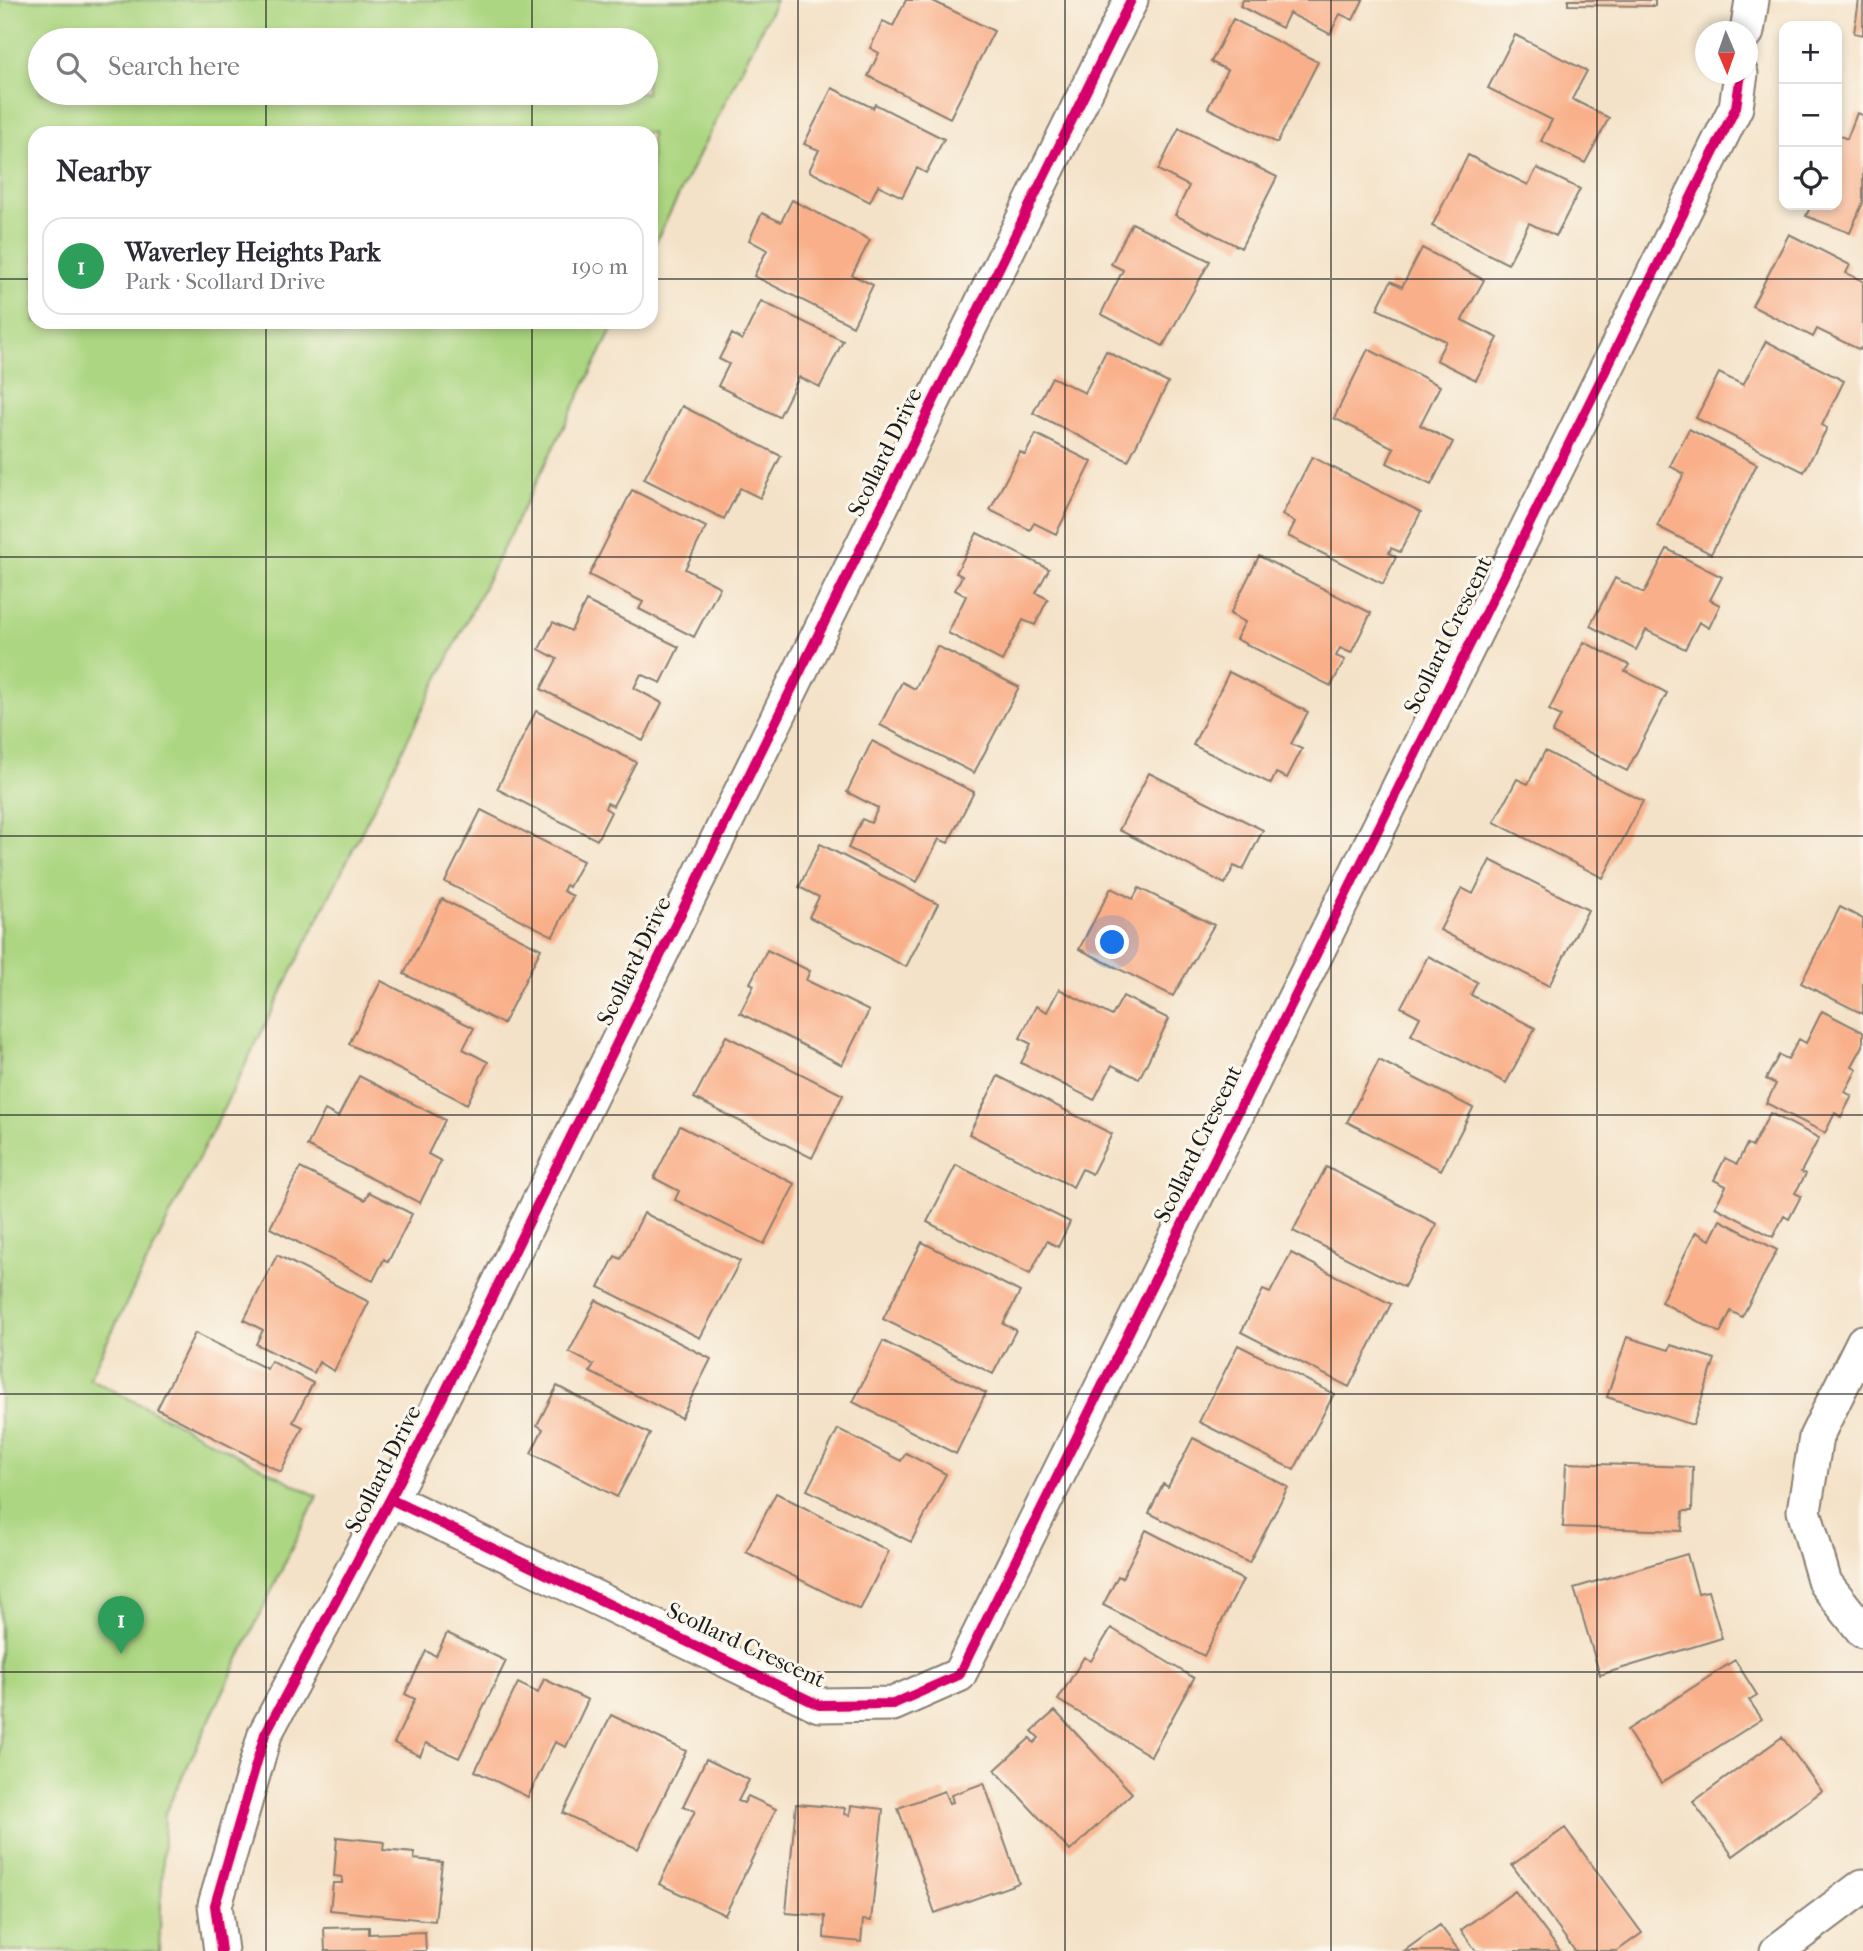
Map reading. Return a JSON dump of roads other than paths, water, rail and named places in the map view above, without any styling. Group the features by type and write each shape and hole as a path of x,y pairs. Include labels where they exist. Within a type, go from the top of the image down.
{"street":[{"name":"Scollard Drive","path":"221,1951 215,1905 265,1734 392,1500 1131,0"},
{"path":"1749,21 1752,0"},
{"name":"Scollard Crescent","path":"392,1500 819,1704 893,1704 959,1675 1735,107 1739,84"},
{"path":"1863,1342 1816,1437 1804,1511 1825,1583 1863,1631"},
{"path":"1777,1951 1863,1886"}],"place":[{"name":"Waverley Heights Park","path":"121,1654"}]}
